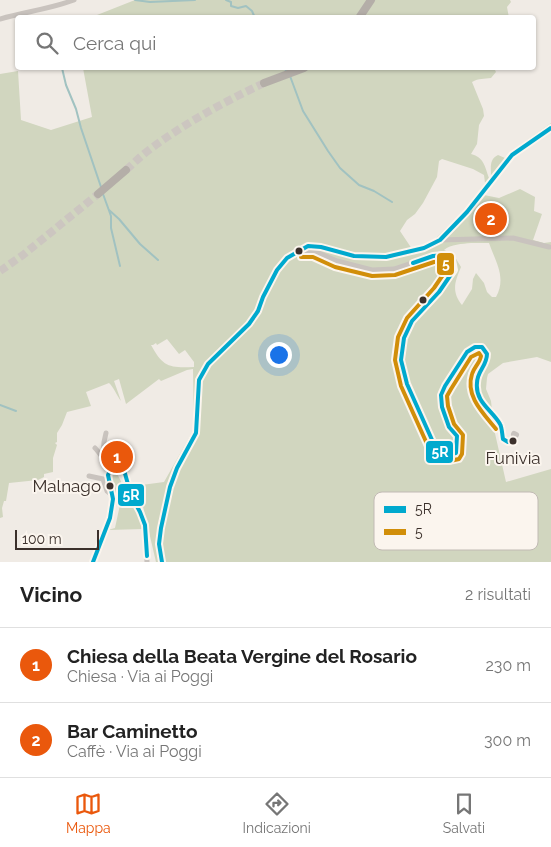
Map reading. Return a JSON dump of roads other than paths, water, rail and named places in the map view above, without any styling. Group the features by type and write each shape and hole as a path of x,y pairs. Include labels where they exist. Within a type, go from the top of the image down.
{"highway":[{"path":"361,15 371,0"},
{"path":"264,83 298,70"},
{"path":"98,194 126,170"}],"street":[{"path":"0,19 74,0"},
{"path":"162,562 159,544 161,528 170,487 177,468 196,433 199,380 208,364 248,324 258,311 277,270 287,258 308,246 321,247 354,256 386,257 424,248 440,240 467,212 512,155 551,128"},
{"path":"440,240 513,238 549,246"},
{"path":"301,251 314,252 337,261 372,270 394,269 433,256 445,255 452,260 454,270 438,292 412,321 404,338 400,360 407,384 437,450 444,455 456,453 457,436 449,427 442,407 441,395 466,352 475,346 482,347 487,354 486,363 478,374 476,382 477,394 501,425"},
{"path":"103,458 106,433"},
{"path":"95,448 111,468"},
{"path":"111,468 118,466 124,470 131,495 145,525 147,562"},
{"path":"93,562 110,518 113,499 108,475 111,468"},
{"path":"89,476 103,479 107,491 112,495"}],"waterway":[{"path":"135,0 150,2 195,0"},
{"path":"226,0 231,2 231,6 238,8 246,6 254,15"},
{"path":"62,70 101,187"},
{"path":"290,76 303,111 340,168 359,185 374,191 392,202"},
{"path":"103,194 111,216 111,228 120,266"},
{"path":"109,210 140,244 158,260"},
{"path":"0,405 16,411"}],"tunnel":[{"path":"126,170 149,150 179,129 264,83"},
{"path":"0,271 23,255 98,194"}],"place":[{"name":"Bar Caminetto","path":"491,219"},
{"name":"Funivia","path":"513,441"},
{"name":"Chiesa della Beata Vergine del Rosario","path":"117,457"},
{"name":"Malnago","path":"110,486"}]}
